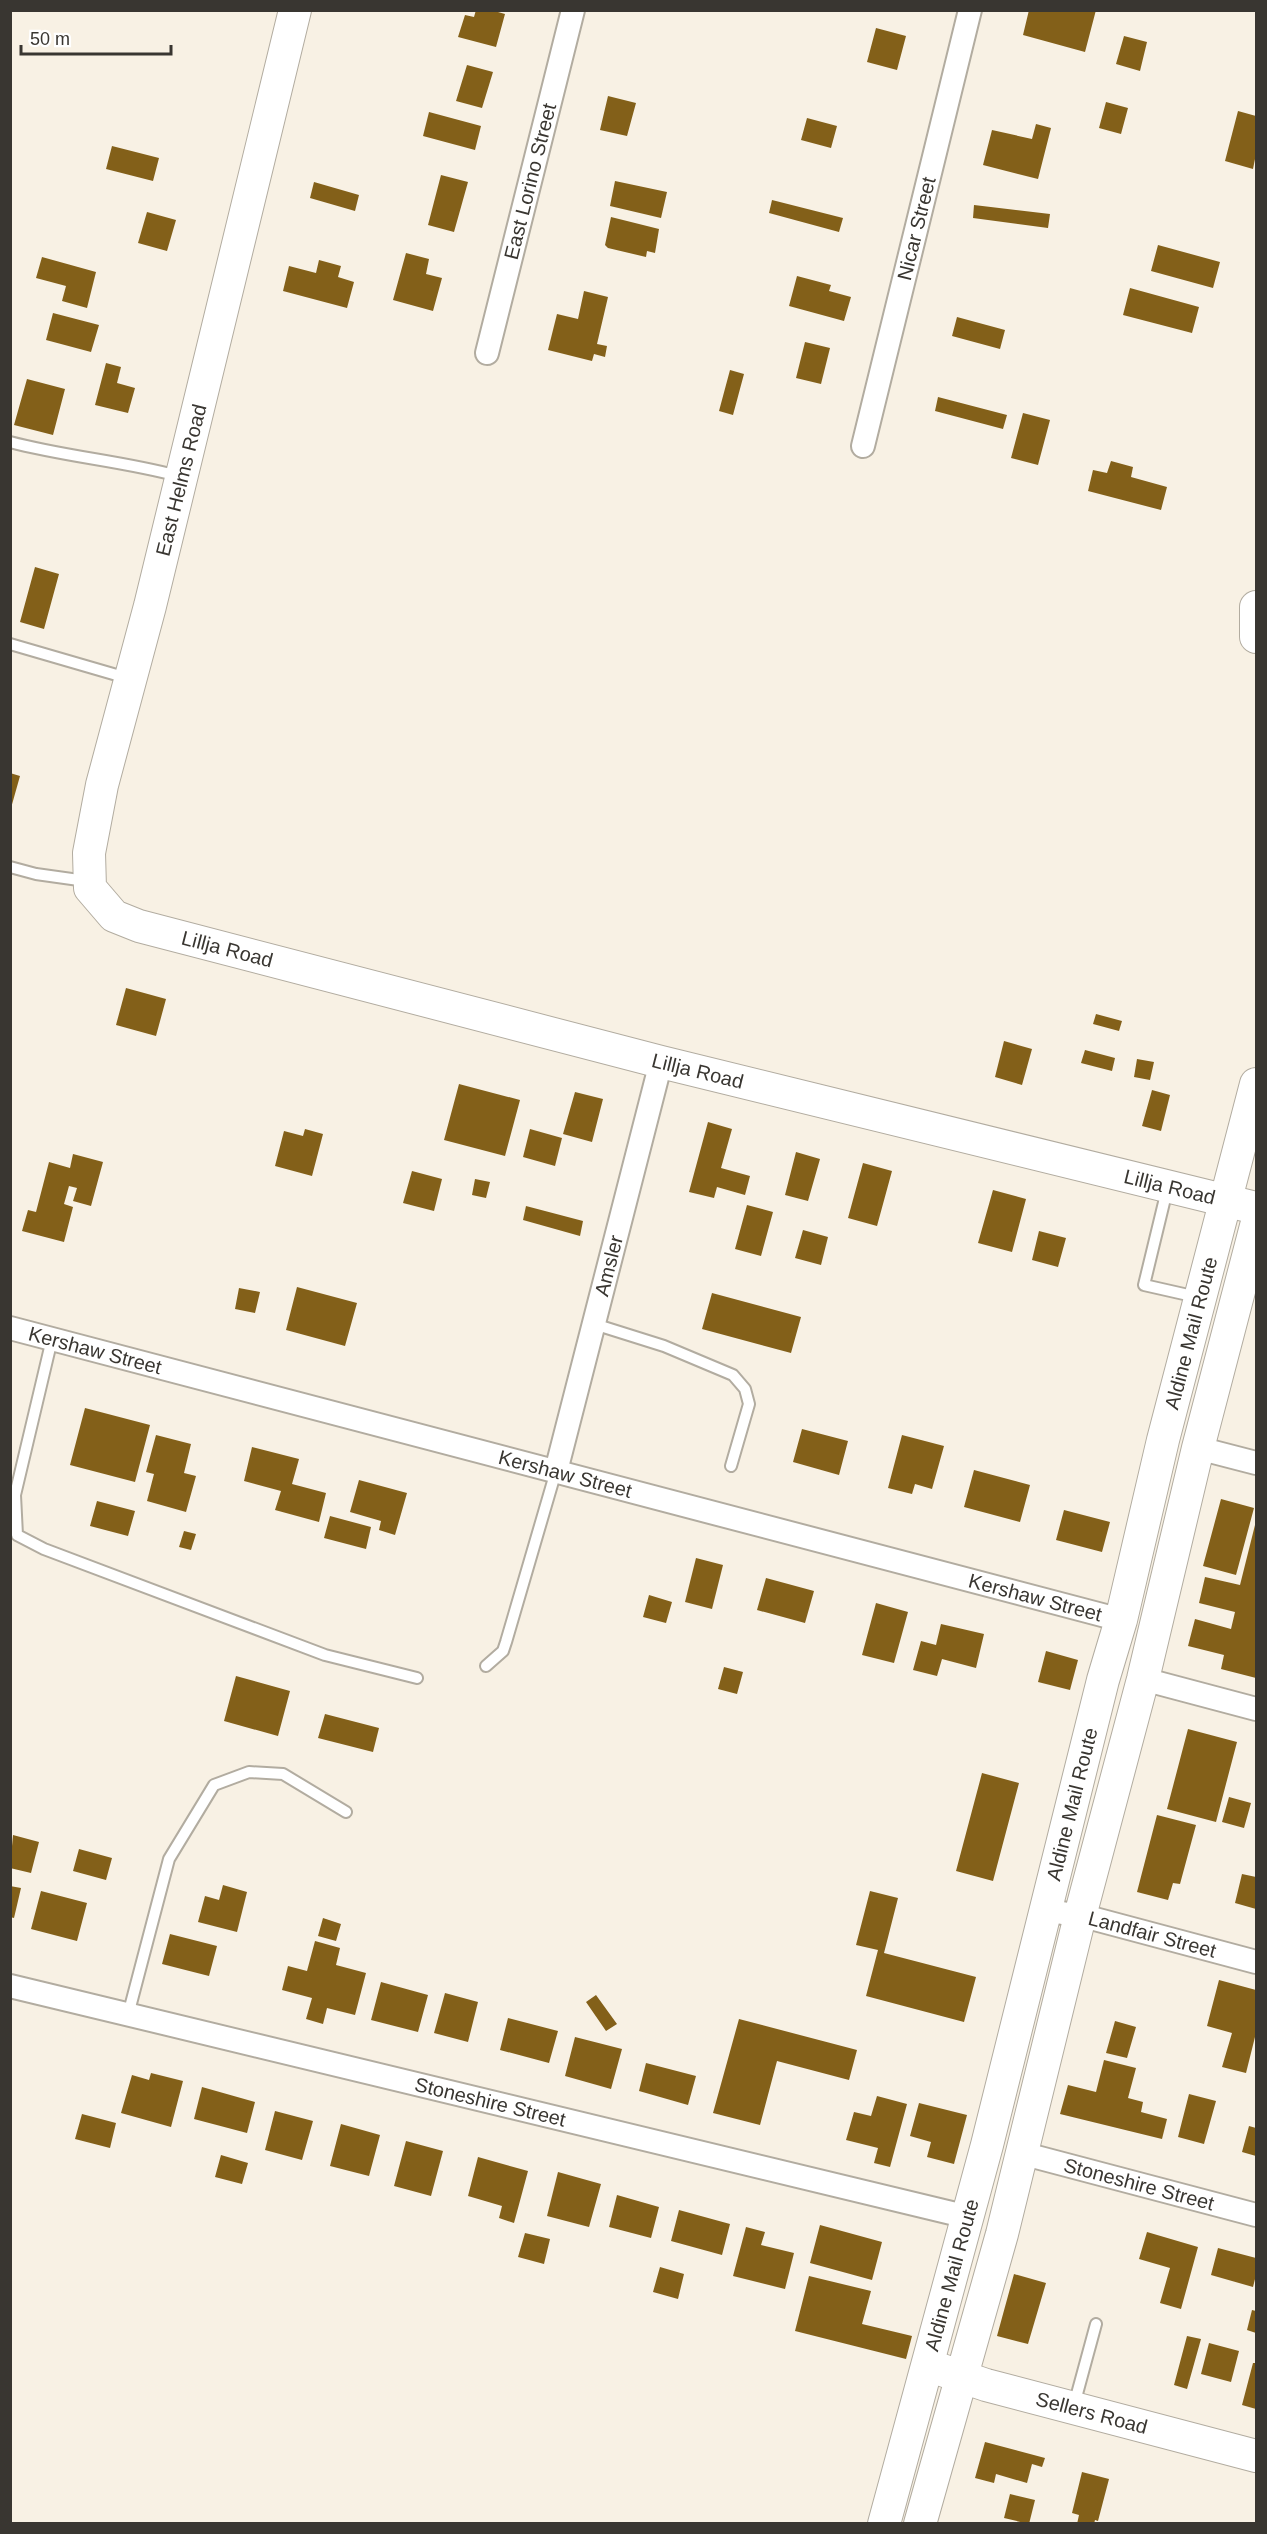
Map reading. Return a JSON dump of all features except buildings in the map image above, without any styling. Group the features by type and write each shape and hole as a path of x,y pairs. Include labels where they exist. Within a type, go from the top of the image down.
{"main road":[{"name":"East Helms Road","path":"89,882 89,853 102,785 181,477 295,10"},
{"path":"1257,608 1257,637"},
{"name":"Lillja Road","path":"89,882 90,888 114,916 139,926 661,1062 1257,1208"},
{"name":"Aldine Mail Route","path":"884,2523 968,2217 1121,1620 1163,1440 1257,1084"},
{"name":"Aldine Mail Route","path":"920,2523 1002,2234 1080,1916 1143,1679 1198,1448 1257,1226"},
{"name":"Sellers Road","path":"927,2365 1073,2408 1257,2456"}],"street":[{"name":"East Lorino Street","path":"487,353 573,10"},
{"name":"Nicar Street","path":"863,446 970,10"},
{"name":"Amsler","path":"556,1471 661,1062"},
{"name":"Kershaw Street","path":"10,1328 1121,1620"},
{"path":"1198,1448 1257,1463"},
{"path":"1143,1679 1257,1709"},
{"name":"Landfair Street","path":"1045,1910 1080,1916 1257,1962"},
{"name":"Stoneshire Street","path":"10,1986 968,2217"},
{"name":"Stoneshire Street","path":"1021,2153 1257,2215"}],"lane":[{"path":"10,442 49,453 148,468 181,477"},
{"path":"10,644 130,679"},
{"path":"10,867 36,874 89,882"},
{"path":"1168,1187 1144,1285 1201,1298"},
{"path":"594,1324 664,1346 733,1375 745,1389 749,1404 731,1466"},
{"path":"52,1339 15,1495 17,1535 44,1548 325,1655 417,1678"},
{"path":"486,1666 503,1651 556,1471"},
{"path":"128,2016 169,1859 214,1785 249,1772 283,1774 346,1812"},
{"path":"1073,2408 1096,2324"}]}
